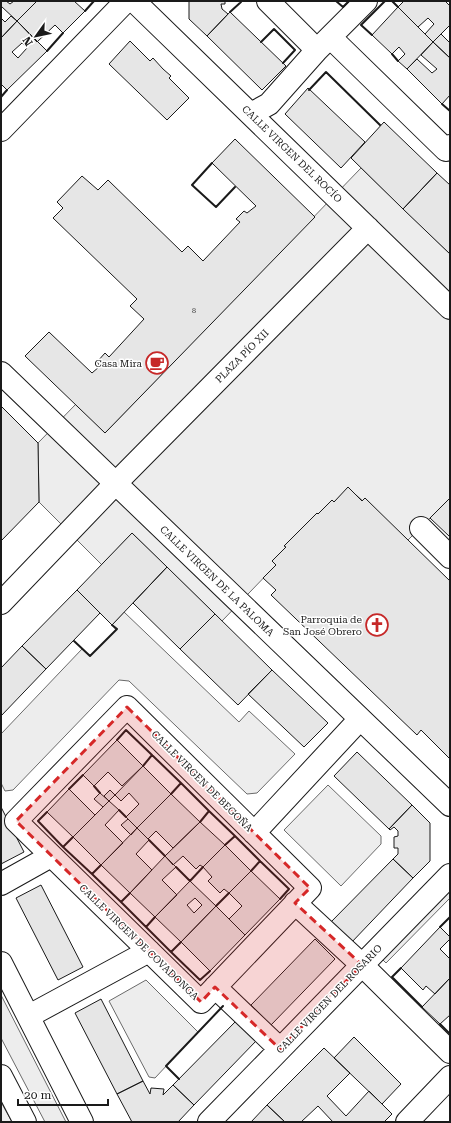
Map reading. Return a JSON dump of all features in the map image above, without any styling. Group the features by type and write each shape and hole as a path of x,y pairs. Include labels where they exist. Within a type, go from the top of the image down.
{"street":[{"path":"2,128 126,1"},
{"name":"CALLE VIRGEN DEL ROCÍO","path":"134,1 450,308"},
{"path":"268,1 324,44 446,150 450,146"},
{"path":"250,114 269,104 366,1"},
{"name":"PLAZA PÍO XII","path":"1,603 368,228"},
{"name":"CALLE VIRGEN DE LA PALOMA","path":"1,373 450,805"},
{"path":"421,528 450,557"},
{"name":"CALLE VIRGEN DE BEGOÑA","path":"16,821 127,707 310,888 295,903"},
{"path":"254,833 360,719"},
{"name":"CALLE VIRGEN DE COVADONGA","path":"16,821 201,1002 215,987"},
{"path":"1,884 51,856"},
{"name":"CALLE VIRGEN DEL ROSARIO","path":"209,1122 450,875"},
{"path":"280,1049 215,987 295,903 362,965 450,1052"},
{"path":"29,1016 149,951"},
{"path":"1,963 82,1122"},
{"path":"1,1076 25,1122"},
{"path":"407,1122 450,1077"}],"highlighted area":[{"path":"127,707 310,888 295,903 362,965 280,1049 215,987 201,1002 16,821"}],"shaded area":[{"path":"361,168 450,254 450,498 408,540 348,488 334,502 332,500 318,514 317,513 285,546 286,547 272,561 276,565 222,621 132,533 102,565 39,502 38,443 76,404 105,433"},
{"path":"124,612 239,722 249,711 295,754 257,793 247,794 129,681 119,680 13,790 5,791 1,783 1,734 82,649 90,656 116,630 112,625"},
{"path":"328,785 381,836 381,844 341,886 284,830"},
{"path":"450,888 450,898 386,963 380,957"},
{"path":"146,980 198,1032 155,1078 149,1077 109,1001"},
{"path":"1,995 66,1122 45,1122 1,1038"},
{"path":"1,1102 12,1122 1,1122"}],"building":[{"path":"1,1 6,1 10,4 14,1 37,1 17,21 1,6"},
{"path":"37,1 74,1 85,11 63,33 55,25 37,42 17,21"},
{"path":"189,1 225,1 225,4 221,4 222,9 228,14 207,36 189,19"},
{"path":"404,1 445,1 450,6 450,25 433,42 425,34 434,24 428,18 418,27 398,7"},
{"path":"398,7 433,42 407,69 398,61 405,54 399,47 392,54 372,35"},
{"path":"230,12 286,66 262,90 207,36"},
{"path":"11,16 17,21 1,38 1,18 5,22"},
{"path":"17,21 47,51 7,90 1,84 1,38","holes":["22,43 27,48 18,58 12,52"]},
{"path":"441,34 449,42 450,40 450,58 433,42"},
{"path":"130,41 150,61 153,58 171,76 169,78 189,98 167,120 109,64"},
{"path":"433,42 450,58 450,95 442,104 407,69 417,59 432,73 437,69 421,55"},
{"path":"308,88 365,142 341,168 285,114"},
{"path":"384,122 437,173 403,209 351,158"},
{"path":"235,139 315,217 105,433 25,356 49,332 92,373 100,366 97,362 105,353 109,357 144,319 130,306 137,299 53,218 63,208 57,202 82,176 98,190 108,180 182,252 188,246 203,261 240,222 236,219 244,211 247,213 256,206 212,163"},
{"path":"437,173 450,185 450,254 403,209"},
{"path":"1,406 38,443 39,502 1,541"},
{"name":"Parroquia de San José Obrero","path":"348,487 362,501 365,498 450,581 450,759 421,730 417,735 271,595 276,590 263,578 276,565 272,561 286,547 284,546 317,513 318,514 332,500 334,502"},
{"path":"450,498 450,537 430,518"},
{"path":"132,533 167,567 112,625 77,590"},
{"path":"167,567 215,614 180,649 133,603"},
{"path":"77,590 100,613 46,669 22,646"},
{"path":"215,614 272,670 238,705 180,649"},
{"path":"22,646 46,669 1,716 1,668"},
{"path":"272,670 328,723 304,747 248,694"},
{"path":"117,740 143,766 122,786 108,772 94,786 83,775"},
{"path":"357,752 412,805 389,829 334,776"},
{"path":"143,766 171,794 137,828 126,817 139,804 129,793 121,801 115,795"},
{"path":"69,789 95,815 73,837 47,812"},
{"path":"110,790 115,795 109,801 104,796"},
{"path":"100,793 109,801 103,807 94,799"},
{"path":"171,794 200,822 173,848 156,831 148,839 137,828"},
{"path":"109,801 119,810 105,825 123,843 101,865 73,837"},
{"path":"412,805 430,823 430,861 413,878 393,859 398,854 398,848 394,848 394,837 398,836 398,831 394,827 390,830 389,829"},
{"path":"1,807 24,852 1,864"},
{"path":"128,819 137,828 131,835 121,825"},
{"path":"200,822 225,845 203,867 200,865 196,869 183,856 173,865 165,856"},
{"path":"137,828 149,840 136,854 152,870 130,893 101,865"},
{"path":"225,845 251,871 229,893 224,889 220,893 208,881 212,877 203,867"},
{"path":"165,856 176,867 162,880 177,895 155,917 130,893"},
{"path":"393,859 413,878 350,944 329,924"},
{"path":"251,871 280,899 245,935 229,919 242,906 229,893"},
{"path":"190,881 216,906 181,942 155,917","holes":["195,898 202,905 194,913 187,905"]},
{"path":"41,885 83,967 58,980 16,898"},
{"path":"216,906 245,935 210,971 181,942"},
{"path":"440,927 450,937 450,939 440,949 450,959 450,978 435,994 426,986 423,990 401,968"},
{"path":"315,939 335,959 271,1025 251,1005"},
{"path":"450,978 450,1015 440,1024 422,1007"},
{"path":"101,999 143,1081 117,1094 75,1013"},
{"path":"237,1020 257,1040 194,1105 173,1085"},
{"path":"354,1037 401,1084 382,1104 334,1058"},
{"path":"324,1048 350,1073 327,1096 346,1116 369,1091 392,1114 384,1122 333,1122 318,1106 301,1122 285,1122 267,1105"},
{"path":"143,1081 150,1094 151,1088 164,1089 163,1095 173,1085 194,1105 178,1122 132,1122 117,1094"},
{"path":"267,1105 285,1122 251,1122"}],"wall":[{"path":"85,11 94,1"},
{"path":"230,12 241,2 239,1"},
{"path":"336,1 343,7 349,1"},
{"path":"372,35 361,25 385,1"},
{"path":"392,1 398,7"},
{"path":"261,42 274,29 295,50 283,63"},
{"path":"47,51 63,33"},
{"path":"392,54 398,61"},
{"path":"309,90 326,72 380,125"},
{"path":"1,97 7,90"},
{"path":"442,104 450,111"},
{"path":"212,163 192,185 216,207 235,187"},
{"path":"74,641 90,656 117,629 112,625"},
{"path":"117,740 126,730 152,755 143,766"},
{"path":"152,755 181,783 171,794"},
{"path":"69,789 83,775"},
{"path":"181,783 209,811 200,822"},
{"path":"94,786 100,793"},
{"path":"119,810 126,817"},
{"path":"209,811 235,836 225,845"},
{"path":"47,812 38,821 63,847"},
{"path":"235,836 260,861 251,871"},
{"path":"73,837 63,847 92,874"},
{"path":"149,840 165,856"},
{"path":"260,861 289,889 280,899"},
{"path":"101,865 92,874 121,902"},
{"path":"176,867 190,881 203,867"},
{"path":"130,893 121,902 146,927"},
{"path":"216,906 229,893"},
{"path":"155,917 146,927 171,952"},
{"path":"440,927 450,917"},
{"path":"181,942 171,952 200,980 210,971"},
{"path":"401,968 392,977 422,1007"},
{"path":"179,1079 166,1066 223,1006"},
{"path":"440,1024 450,1034"}],"place":[{"name":"Casa Mira","path":"157,363"},
{"name":"Parroquia de San José Obrero","path":"377,625"}]}
